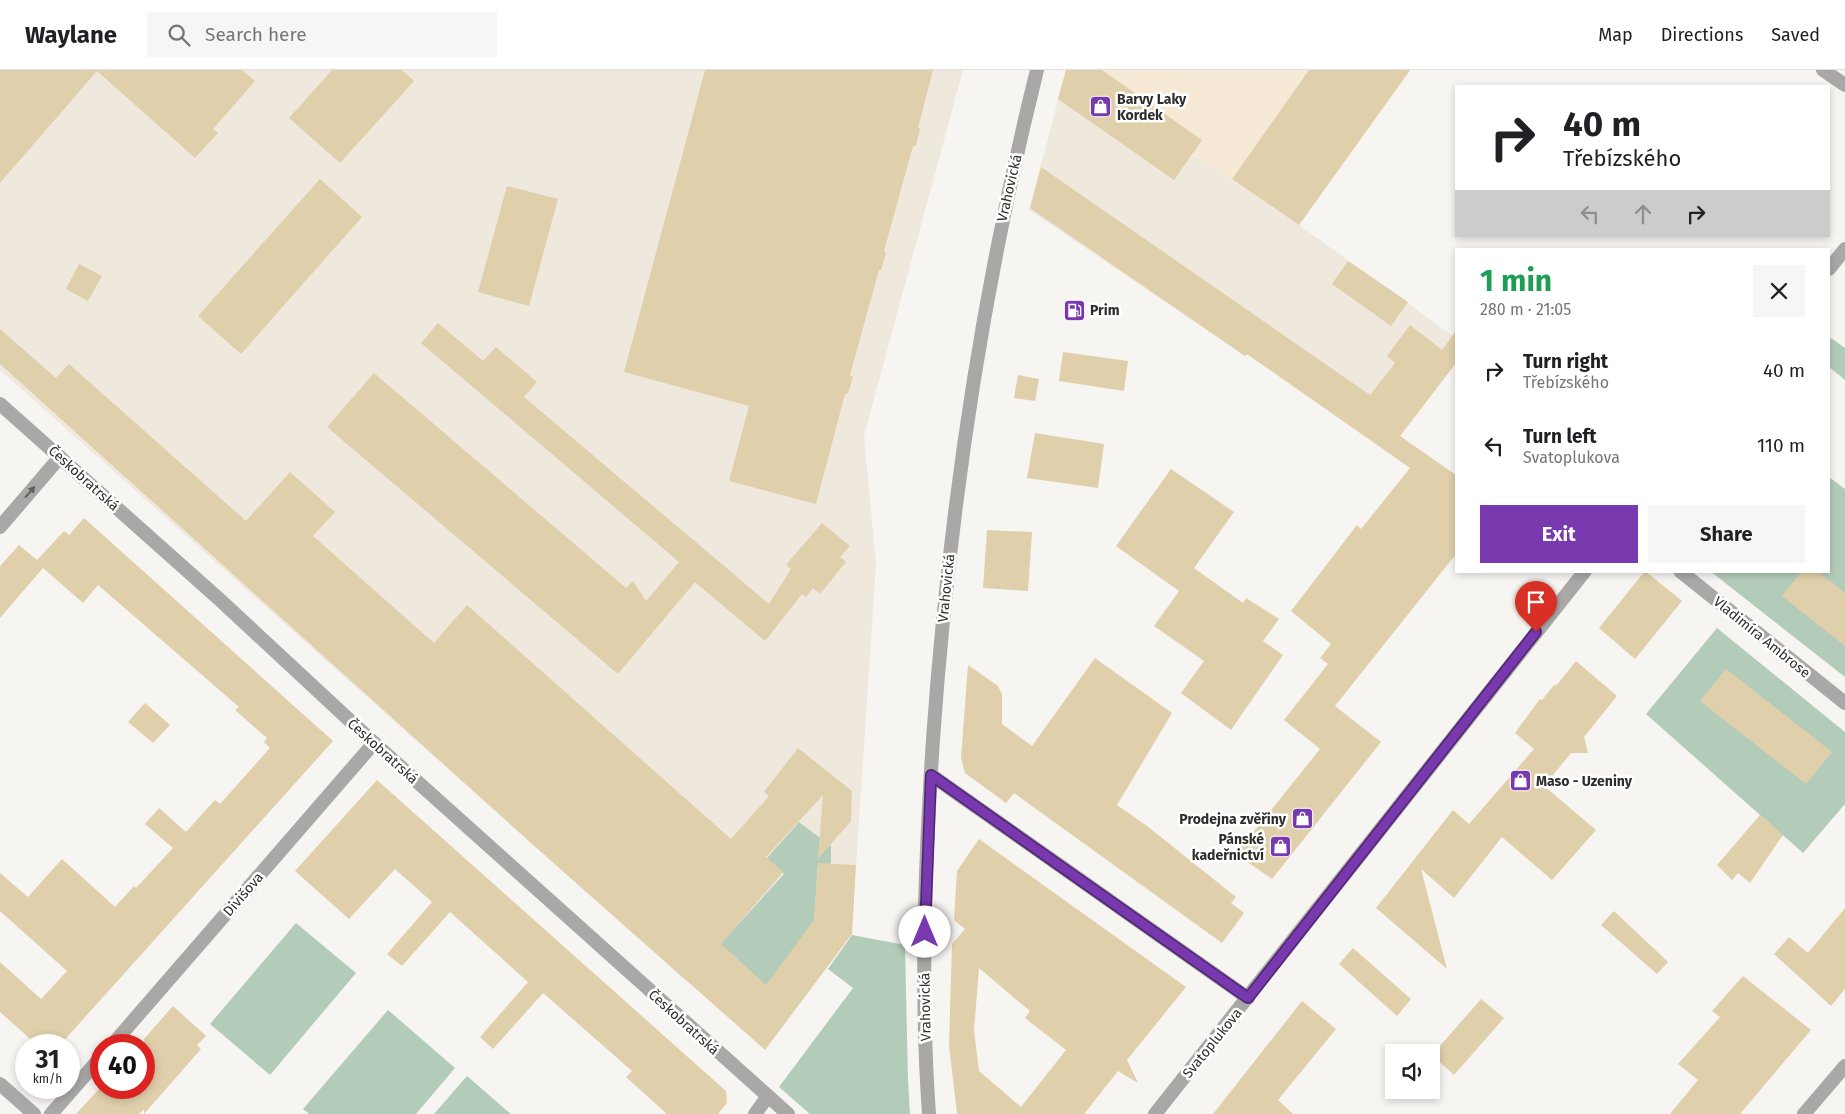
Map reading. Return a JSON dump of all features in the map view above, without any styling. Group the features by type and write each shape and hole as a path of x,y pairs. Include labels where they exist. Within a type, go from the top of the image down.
{"street":[{"name":"Vrahovická","path":"929,1114 925,1029 925,904 931,775 947,575 971,394 1003,215 1037,70"},
{"path":"1823,70 1845,85"},
{"path":"1830,268 1845,249"},
{"name":"Českobratrská","path":"0,404 219,599 374,743 788,1114"},
{"path":"0,528 60,457"},
{"name":"Svatoplukova","path":"1155,1114 1583,573"},
{"name":"Vladimíra Ambrose","path":"1682,573 1845,703"},
{"name":"Divišova","path":"122,1034 374,743"},
{"path":"931,775 1248,998"},
{"path":"1804,1114 1845,1066"},
{"path":"51,1114 90,1070"},
{"path":"0,1084 34,1114"},
{"path":"755,1114 768,1096"}],"shaded area":[{"path":"0,70 963,70 864,436 876,564 856,866 831,866 831,846 799,822 766,859 784,874 686,981 0,370"},
{"path":"1066,70 1100,70 1202,142 1194,155 1299,225 1455,337 1455,364 1388,452 1247,354 1245,356 1029,210"},
{"path":"1100,70 1411,70 1299,225 1193,154 1202,143"}],"green space":[{"path":"1831,338 1845,348 1845,380 1830,368"},
{"path":"1830,478 1845,489 1845,677 1713,573 1830,573"},
{"path":"1717,628 1845,732 1845,804 1803,853 1646,714"},
{"path":"799,822 831,846 831,866 818,865 814,922 773,992 720,944 784,874 766,859"},
{"path":"296,923 356,973 270,1075 210,1024"},
{"path":"852,935 905,945 910,1114 810,1114 779,1087 853,988 828,969"},
{"path":"388,1010 455,1068 416,1114 309,1114 303,1109"},
{"path":"467,1076 511,1114 434,1114"}],"building":[{"path":"0,70 242,70 255,81 213,129 218,133 195,158 97,71 0,183"},
{"path":"332,70 402,70 414,81 340,163 289,118"},
{"path":"705,70 933,70 918,128 920,129 916,146 913,146 884,251 886,253 881,270 879,270 850,375 853,377 848,393 845,394 816,504 729,481 749,406 624,372"},
{"path":"1066,70 1102,70 1202,140 1174,180 1058,99"},
{"path":"1309,70 1410,70 1299,225 1232,179"},
{"path":"1041,167 1370,395 1395,363 1387,356 1410,325 1442,350 1455,332 1455,364 1400,436 1455,474 1455,555 1335,706 1381,742 1272,879 1236,854 1320,749 1284,720 1328,664 1320,658 1331,644 1291,611 1357,525 1361,529 1410,468 1247,354 1245,356 1030,208"},
{"path":"320,179 362,217 241,354 198,316"},
{"path":"507,186 558,199 529,306 478,292"},
{"path":"1348,261 1408,302 1391,326 1332,284"},
{"path":"79,264 102,276 88,301 66,289"},
{"path":"438,323 483,361 496,347 537,382 524,397 769,604 791,569 786,565 822,523 850,546 840,557 846,562 820,594 813,588 806,597 802,594 765,641 695,582 618,674 327,427 374,373 626,588 633,581 646,601 679,562 421,343"},
{"path":"0,329 56,378 69,364 246,521 290,472 335,512 313,536 434,643 467,605 731,839 769,796 764,792 798,748 852,791 851,821 818,859 823,795 766,857 783,872 721,944 766,985 814,920 818,863 856,865 852,934 765,1050 531,843 0,364"},
{"path":"1063,352 1128,361 1124,391 1059,381"},
{"path":"1018,375 1039,379 1035,401 1014,398"},
{"path":"1035,433 1104,444 1098,488 1027,478"},
{"path":"1171,469 1234,512 1194,568 1243,603 1246,598 1279,619 1263,641 1283,655 1231,730 1181,693 1204,661 1154,626 1179,591 1116,546"},
{"path":"84,518 333,741 70,1034 25,1034 0,1012 0,962 41,999 67,971 0,911 0,873 28,897 62,859 115,907 134,886 136,888 173,848 145,824 159,808 186,832 215,800 220,804 270,748 264,742 267,738 235,710 239,707 98,585 83,603 43,568 0,618 0,566 19,545 37,560 64,531 69,535"},
{"path":"987,530 1032,532 1028,591 983,588"},
{"path":"1643,573 1647,573 1682,601 1635,659 1599,628"},
{"path":"1800,573 1820,573 1845,593 1845,646 1782,596"},
{"path":"1095,658 1172,713 1117,805 1147,826 1236,897 1231,903 1244,913 1222,943 1014,793 1006,803 965,773 961,758 968,665 998,686 1002,694 1002,724 1032,746"},
{"path":"1576,661 1617,696 1584,737 1588,753 1571,753 1544,786 1596,830 1552,880 1502,837 1454,898 1421,869 1447,969 1376,908 1453,810 1469,824 1534,749 1515,733 1540,699 1542,700 1555,684 1556,686"},
{"path":"1726,669 1832,752 1806,784 1700,701"},
{"path":"145,703 170,725 153,743 128,722"},
{"path":"377,780 726,1091 727,1103 718,1114 667,1114 626,1077 632,1071 543,993 493,1049 480,1037 528,982 450,912 402,966 387,954 432,902 395,869 349,919 295,871"},
{"path":"1760,815 1783,835 1750,883 1738,873 1732,880 1717,865"},
{"path":"979,839 1186,987 1127,1060 1138,1083 1118,1071 1084,1114 957,1114 949,1045 952,944 965,929 954,920 957,871","holes":["979,968 1030,1011 1025,1018 1066,1050 1021,1107 979,1071 974,1030"]},
{"path":"1845,908 1845,989 1831,1006 1774,954 1789,937 1808,953"},
{"path":"1614,911 1668,962 1657,974 1601,925"},
{"path":"1353,948 1411,999 1397,1016 1339,964"},
{"path":"1743,976 1811,1030 1740,1114 1670,1114 1698,1080 1678,1064 1720,1017 1712,1011"},
{"path":"1481,999 1504,1018 1454,1075 1440,1062 1440,1046"},
{"path":"1302,1001 1336,1029 1278,1100 1293,1114 1213,1114"},
{"path":"173,1006 206,1036 197,1045 201,1049 144,1114 144,1109 139,1114 76,1114 90,1099 155,1099 155,1034 148,1034"}],"place":[{"name":"Barvy Laky Kordek","path":"1101,107"},
{"name":"Prim","path":"1074,310"},
{"name":"Maso - Uzeniny","path":"1520,781"},
{"name":"Prodejna zvěřiny","path":"1302,819"},
{"name":"Pánské kadeřnictví","path":"1280,847"}],"route":[{"path":"925,932 931,775 1248,998 1536,632"}]}
